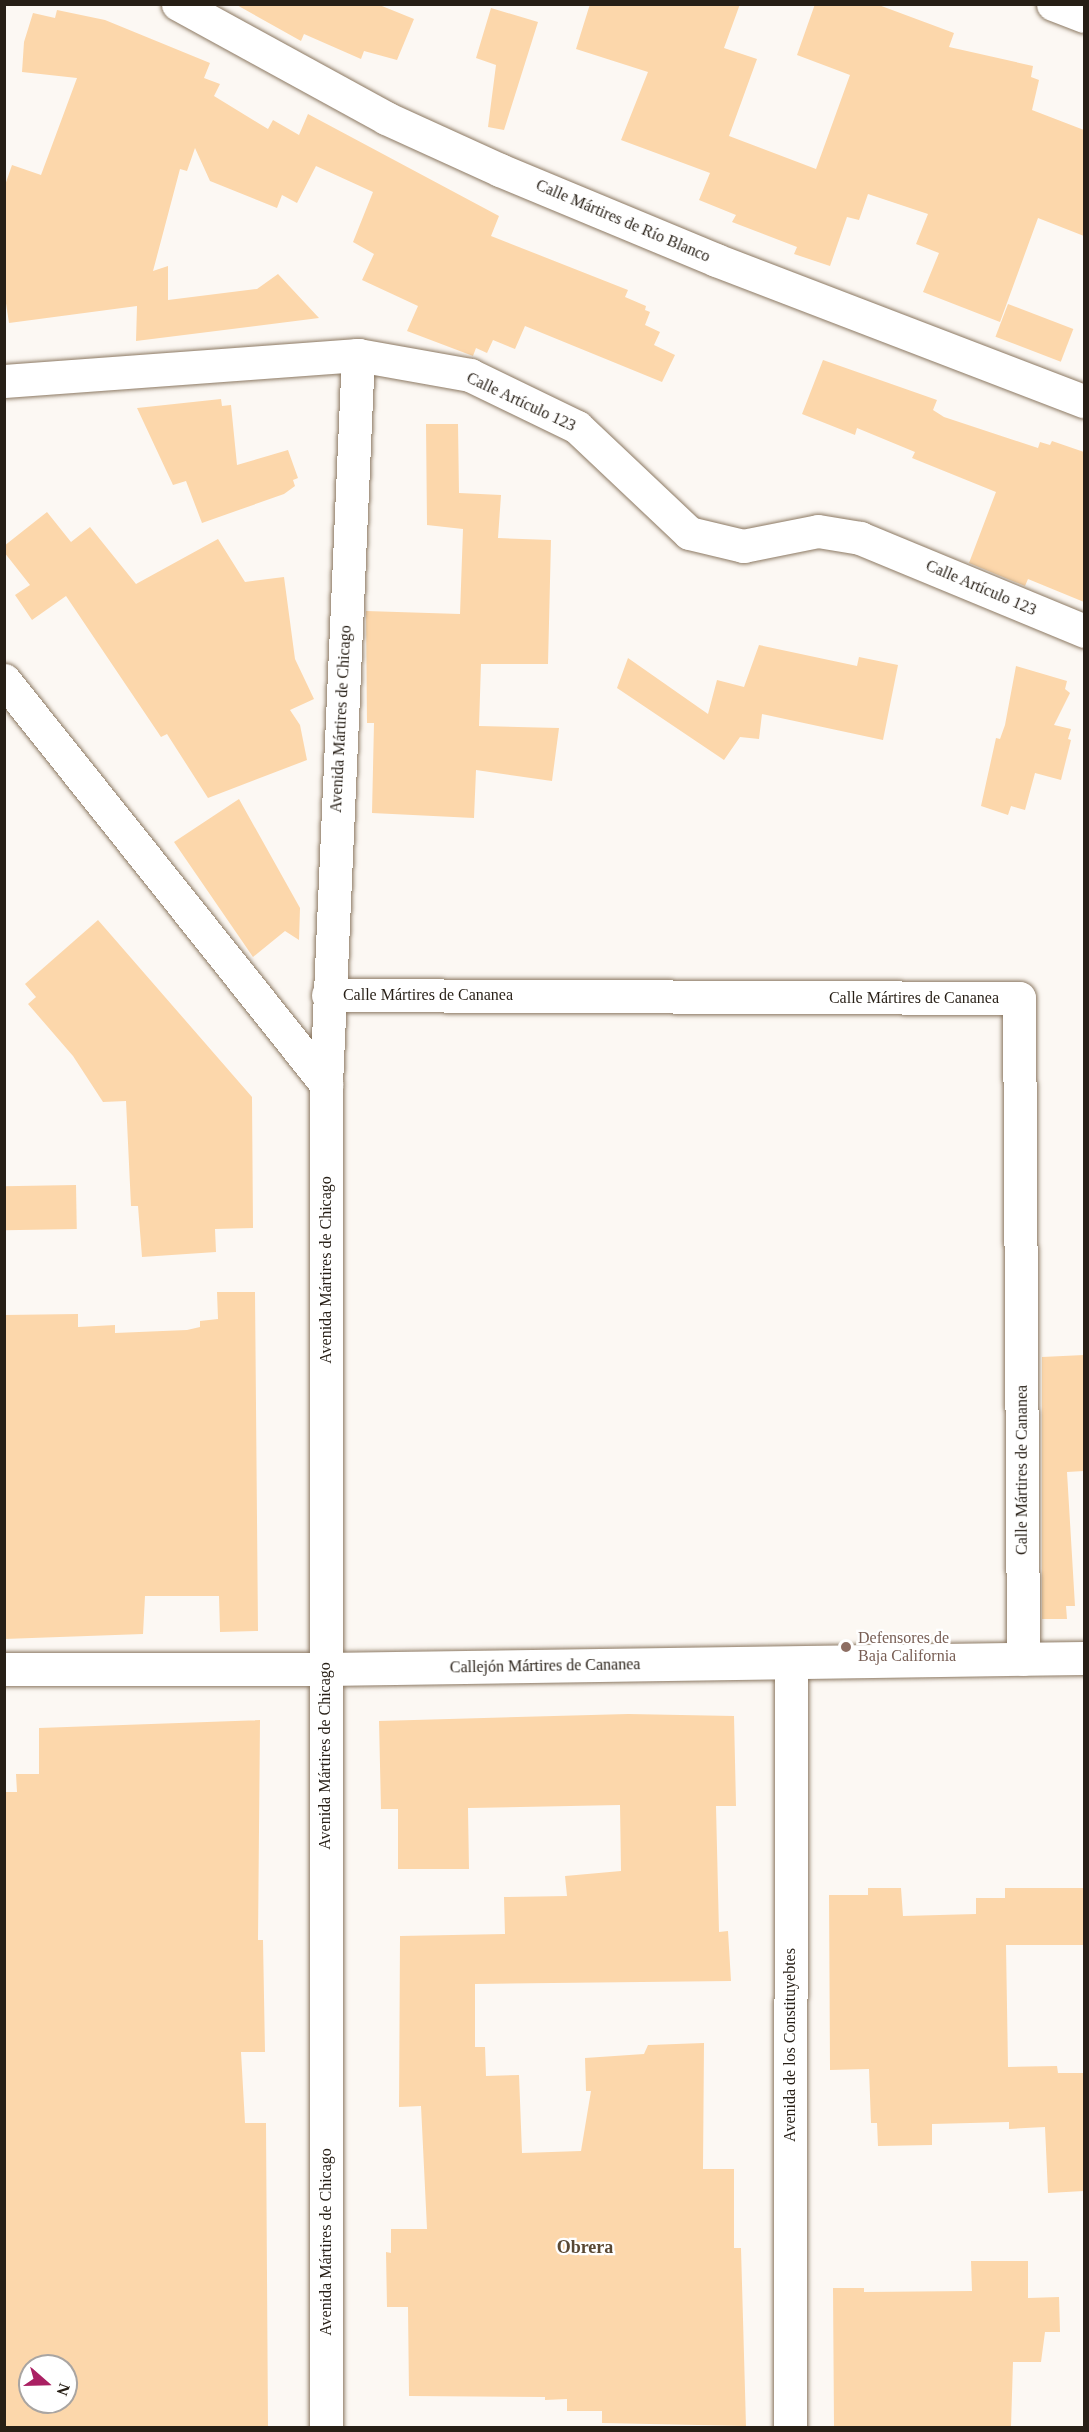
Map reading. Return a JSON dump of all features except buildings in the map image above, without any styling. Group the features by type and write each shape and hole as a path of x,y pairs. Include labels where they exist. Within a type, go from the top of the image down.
{"street":[{"name":"Calle Mártires de Río Blanco","path":"178,4 386,118 500,170 716,261 1084,401"},
{"path":"1053,4 1084,16"},
{"name":"Calle Artículo 123","path":"4,381 358,355 470,375 577,427 689,533 743,546 818,531 860,538 1084,631"},
{"name":"Avenida Mártires de Chicago","path":"326,2427 326,1084 328,995 358,355"},
{"path":"4,681 326,1084"},
{"name":"Calle Mártires de Cananea","path":"328,995 1019,998 1023,1659"},
{"name":"Callejón Mártires de Cananea","path":"4,1669 325,1669 1084,1658"},
{"name":"Avenida de los Constituyebtes","path":"790,2427 791,1663"}],"place":[{"name":"Defensores de Baja California","path":"846,1647"}],"district":[{"name":"Obrera","path":"585,2247"}]}
